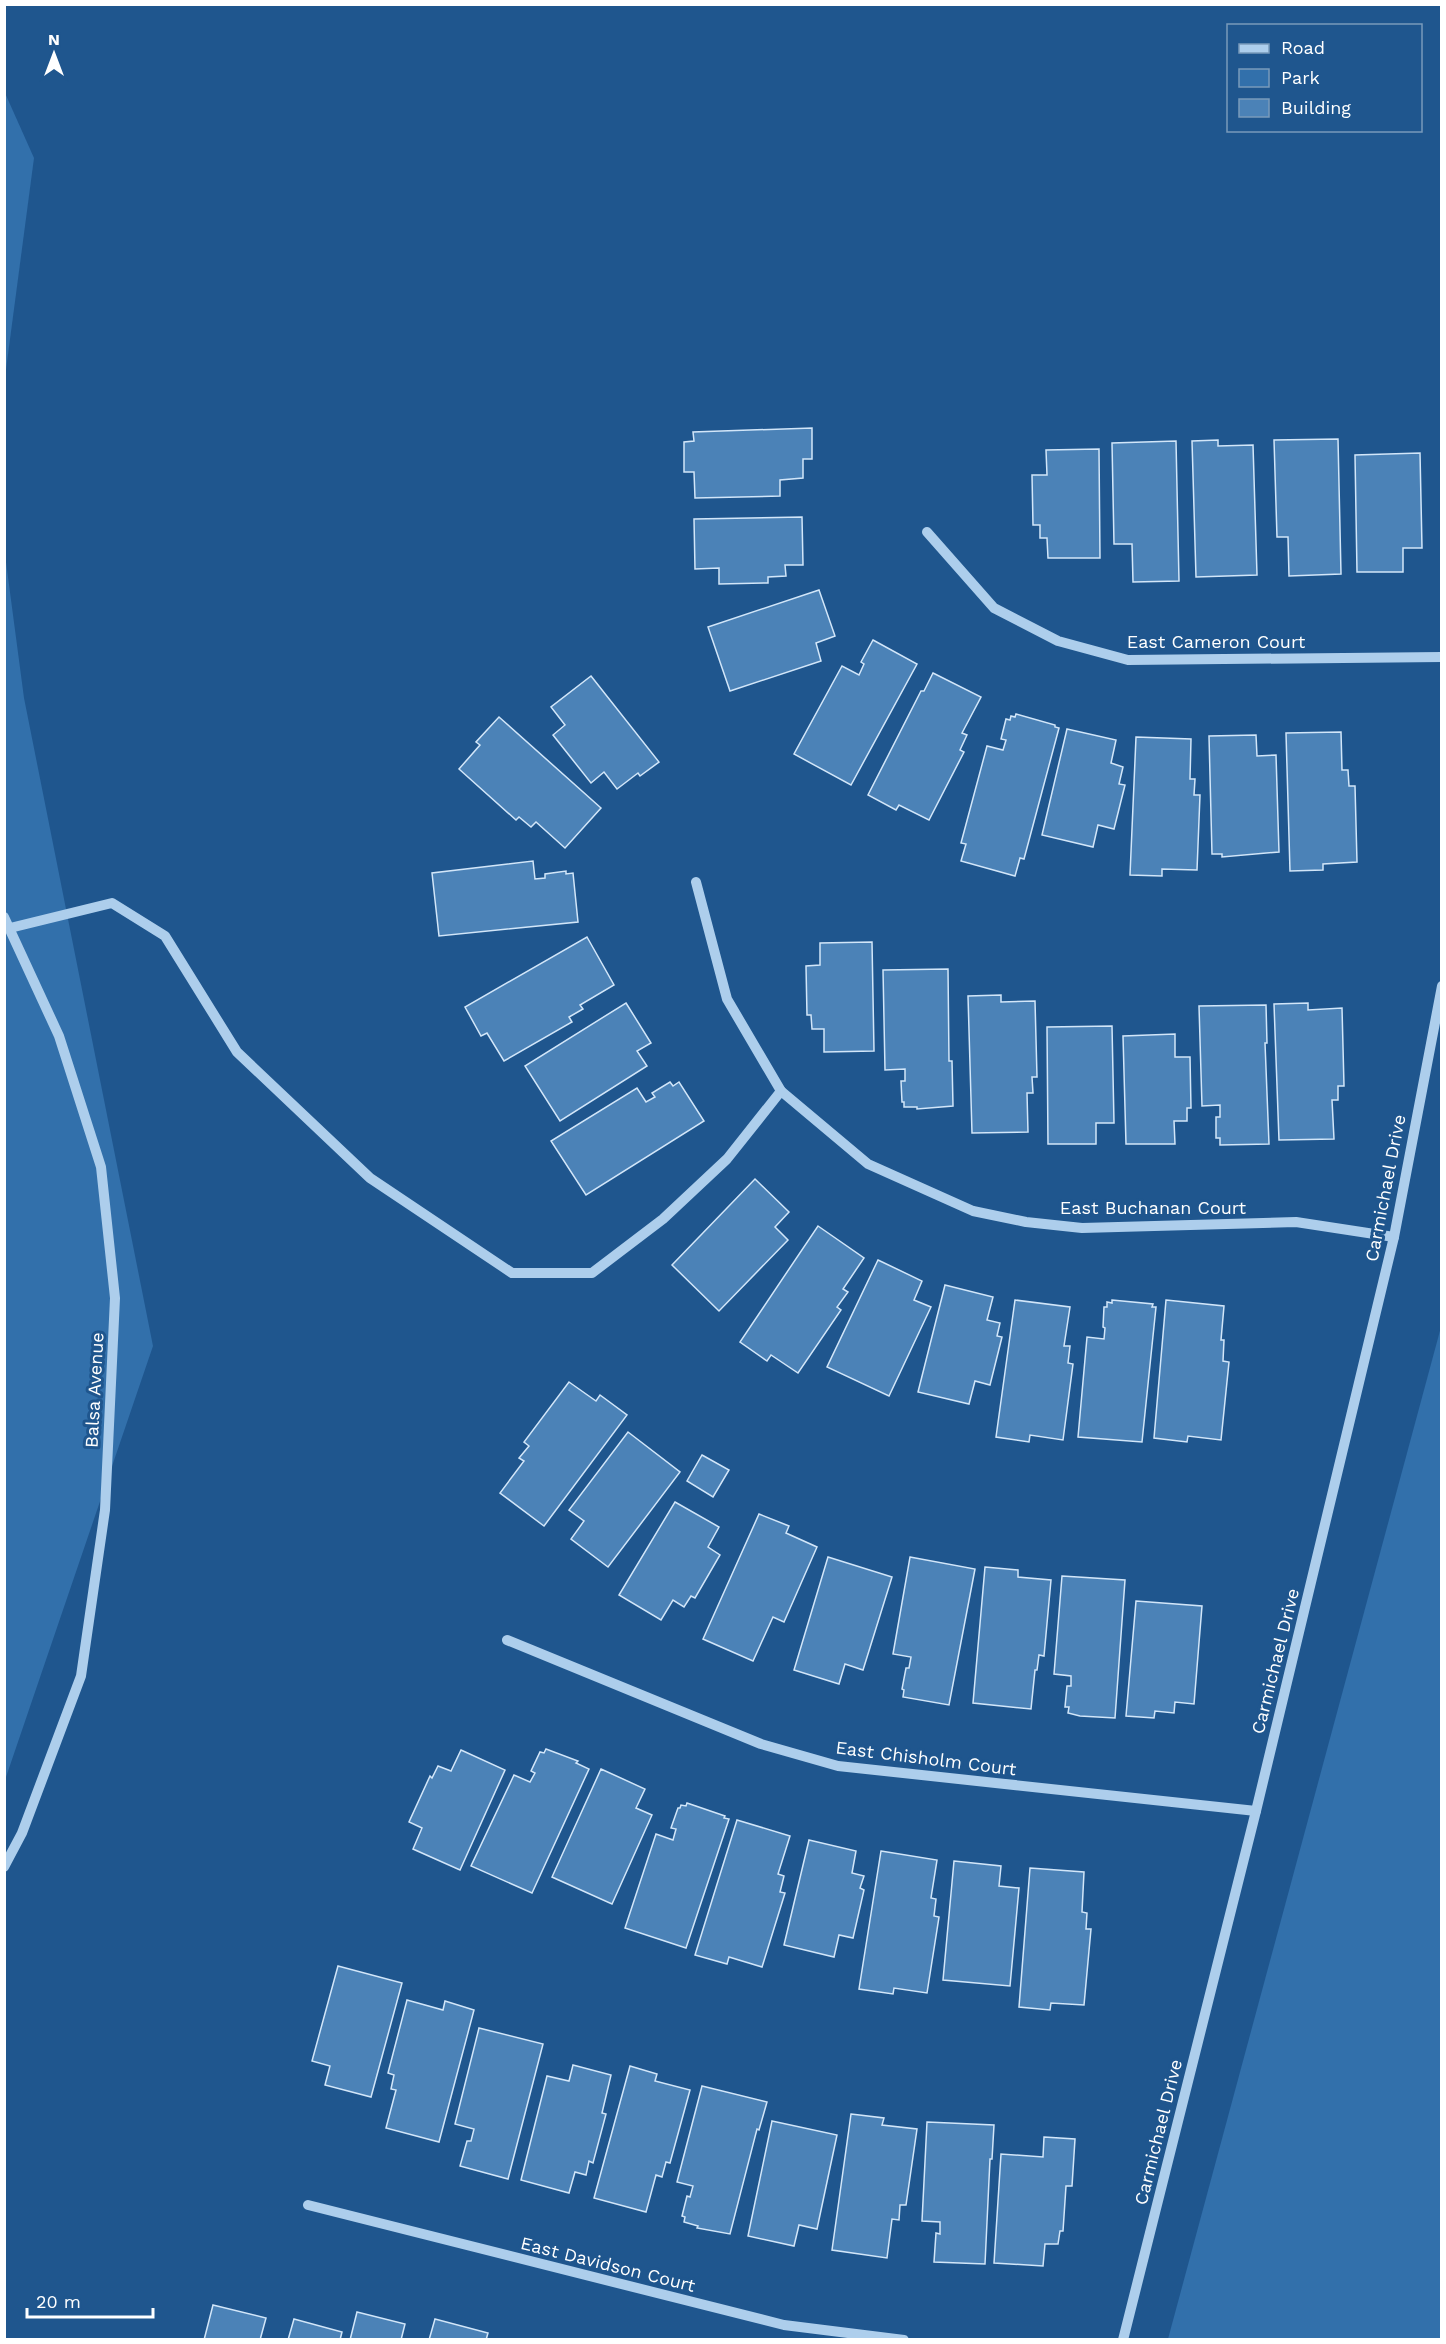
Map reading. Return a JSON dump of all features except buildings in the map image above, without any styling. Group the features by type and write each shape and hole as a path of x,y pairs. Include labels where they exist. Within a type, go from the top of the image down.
{"street":[{"name":"East Cameron Court","path":"927,532 994,608 1058,641 1128,660 1442,657"},
{"name":"East Buchanan Court","path":"696,882 727,999 781,1091 868,1164 973,1211 1026,1222 1082,1228 1296,1222 1394,1237"},
{"path":"10,928 112,903 165,936 237,1052 370,1178 512,1273 592,1273 663,1219 727,1159 781,1091"},
{"name":"Balsa Avenue","path":"4,917 60,1036 101,1167 115,1298 105,1510 81,1676 22,1833 4,1867"},
{"name":"Carmichael Drive","path":"1123,2340 1256,1811 1394,1237 1442,986"},
{"name":"East Chisholm Court","path":"507,1640 761,1744 838,1766 1256,1811"},
{"name":"East Davidson Court","path":"308,2205 784,2325 904,2340"}],"green space":[{"path":"5,93 34,158 5,377"},
{"path":"4,547 24,698 153,1346 5,1780"},
{"path":"1441,1327 1441,2339 1168,2339"}]}
